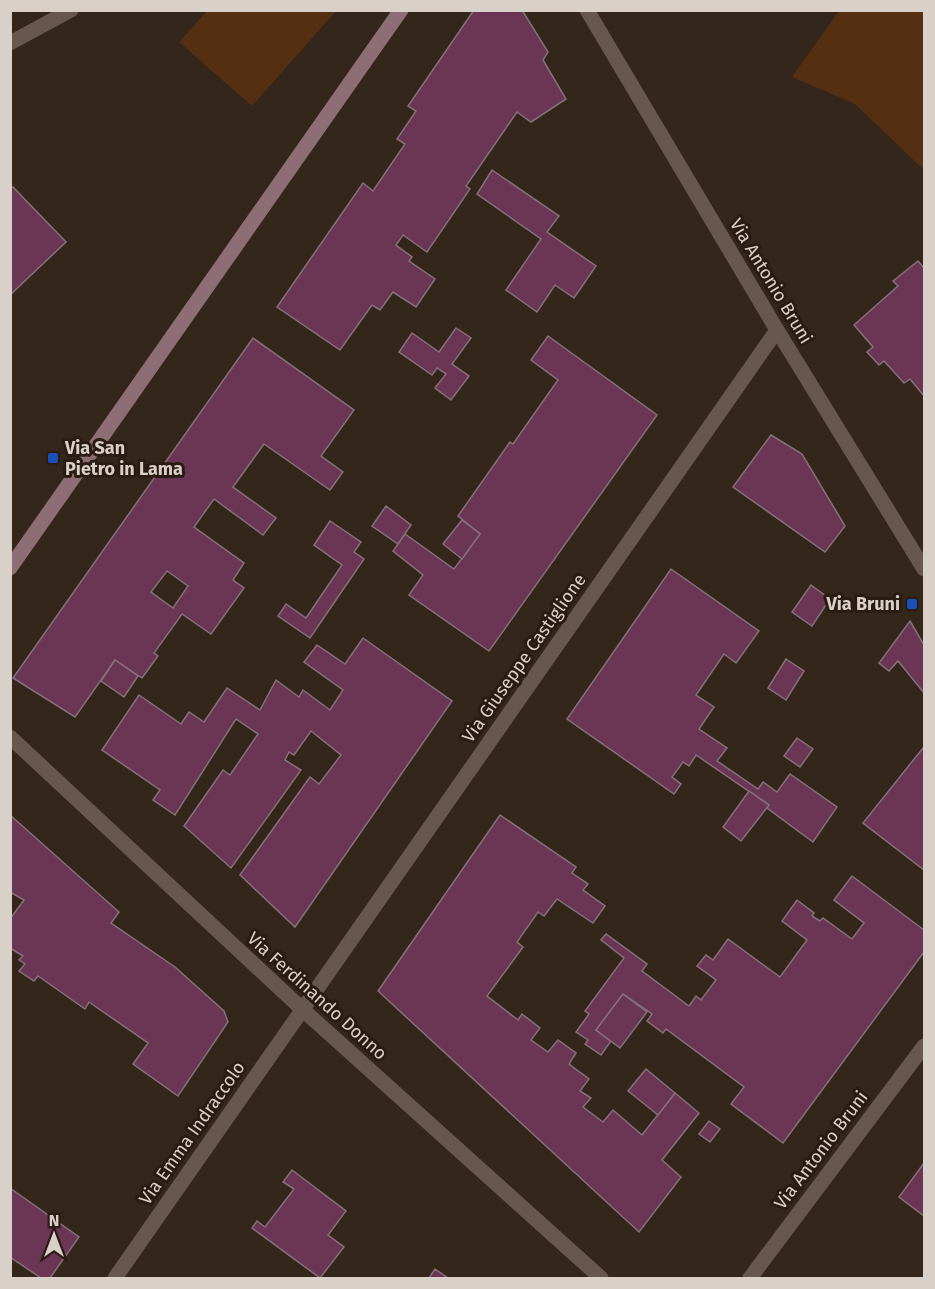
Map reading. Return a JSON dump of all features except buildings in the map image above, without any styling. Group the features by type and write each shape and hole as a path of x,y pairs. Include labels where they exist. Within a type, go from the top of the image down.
{"main road":[{"path":"10,568 401,10"}],"street":[{"path":"10,42 71,10"},
{"name":"Via Antonio Bruni","path":"587,10 777,330 924,569"},
{"name":"Via Giuseppe Castiglione","path":"302,1010 777,330"},
{"name":"Via Ferdinando Donno","path":"10,737 302,1010 601,1278"},
{"name":"Via Emma Indraccolo","path":"115,1278 302,1010"},
{"name":"Via Antonio Bruni","path":"750,1278 924,1046"}],"shaded area":[{"path":"207,11 336,11 252,106 179,42"},
{"path":"839,11 924,11 924,170 855,104 792,77"}],"place":[{"name":"Via San Pietro in Lama","path":"53,458"},
{"name":"Via Bruni","path":"912,604"}]}
